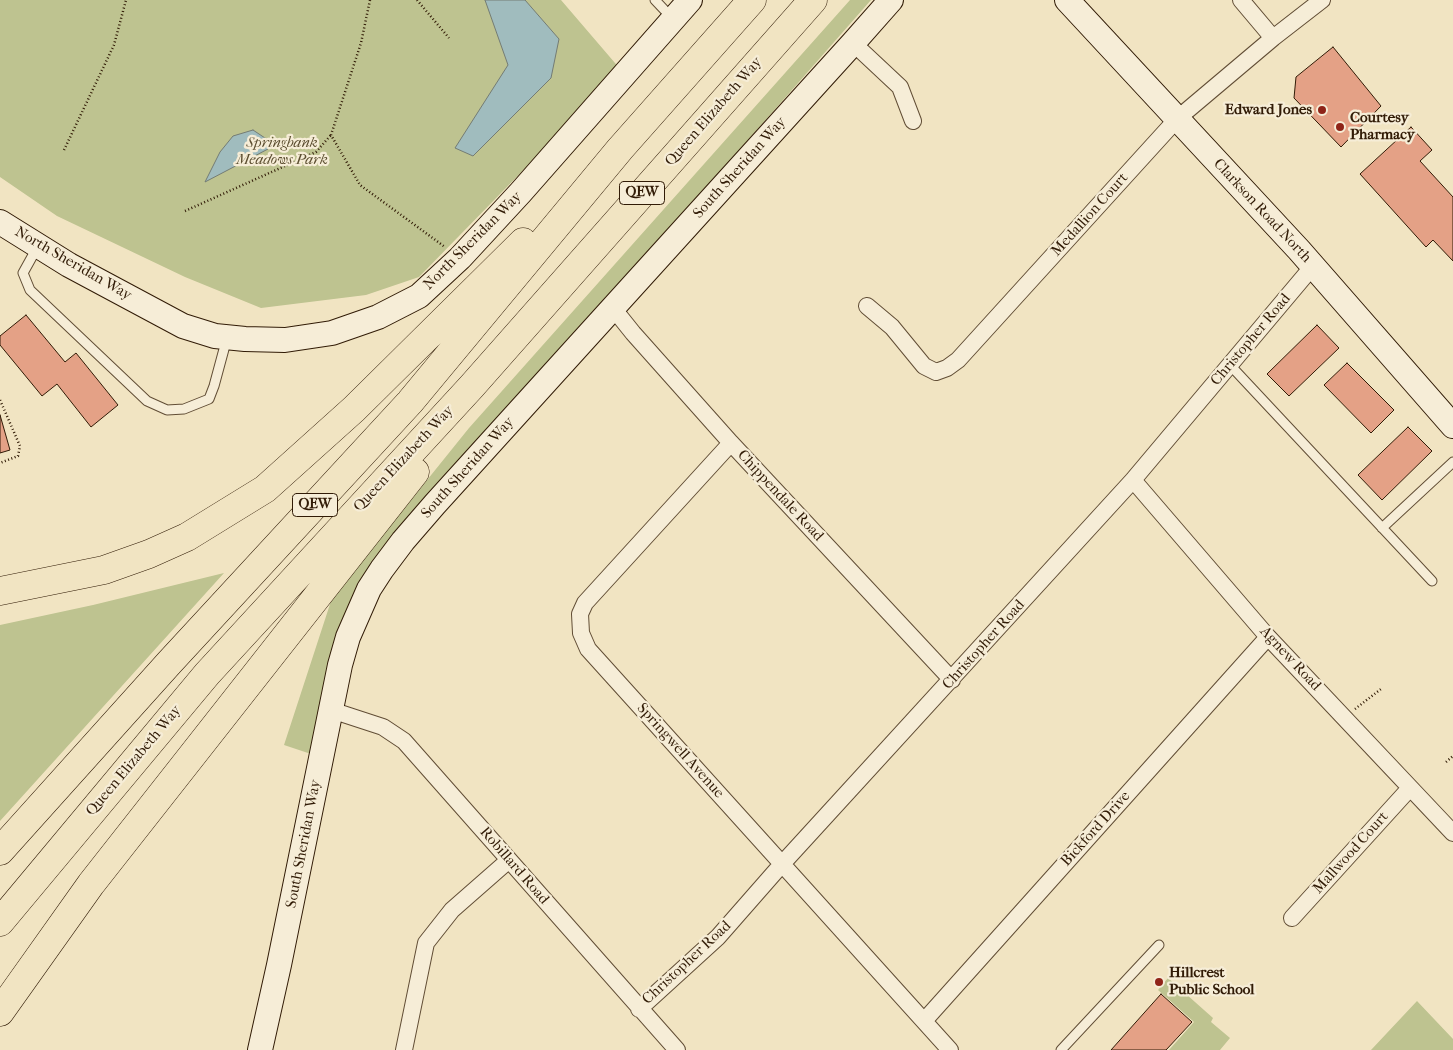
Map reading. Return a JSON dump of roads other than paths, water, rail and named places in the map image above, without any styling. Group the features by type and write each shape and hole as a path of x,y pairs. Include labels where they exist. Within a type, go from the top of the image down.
{"highway":[{"name":"QEW","path":"0,851 169,662 410,402 620,149 752,0"},
{"name":"Queen Elizabeth Way","path":"0,922 208,674 472,386 813,0"},
{"path":"0,591 104,570 149,554 187,538 264,489 354,409 546,219 620,149"},
{"path":"0,1012 97,877 457,418 472,386"}],"street":[{"name":"North Sheridan Way","path":"0,222 69,265 183,326 215,336 227,337 285,340 332,334 378,316 419,296 460,258 521,192 690,0"},
{"name":"South Sheridan Way","path":"260,1050 340,664 356,616 382,569 435,504 891,0"},
{"name":"Clarkson Road North","path":"1067,0 1313,266 1453,426"},
{"path":"1241,0 1273,38"},
{"name":"Medallion Court","path":"867,306 892,327 924,366 936,372 947,368 958,360 1177,119 1273,38 1322,0"},
{"path":"853,43 900,88 913,121"},
{"name":"Christopher Road","path":"639,1009 718,937 782,864 952,680 1133,480 1313,266"},
{"name":"Chippendale Road","path":"613,308 731,443 952,680"},
{"name":"Springwell Avenue","path":"731,443 585,603 580,614 581,633 588,649 950,1050"},
{"name":"Agnew Road","path":"1133,480 1268,637 1453,833"},
{"name":"Bickford Drive","path":"924,1020 1268,637"},
{"name":"Robillard Road","path":"331,710 383,727 404,741 677,1050"},
{"name":"Mallwood Court","path":"1292,918 1410,788"},
{"path":"404,1050 426,943 452,910 509,860"}],"lane":[{"path":"655,0 673,20"},
{"path":"38,246 24,273 30,290 147,401 167,410 184,409 208,399 214,386 227,337"},
{"path":"1230,365 1432,582"},
{"path":"1382,528 1453,462"},
{"path":"1061,1050 1159,945"}],"water":[{"path":"485,0 525,0 559,39 551,78 473,156 455,148 508,65"},
{"path":"253,130 268,140 268,149 205,182 220,152 233,136"}],"place":[{"name":"Edward Jones","path":"1322,110"},
{"name":"Courtesy Pharmacy","path":"1340,127"},
{"name":"Hillcrest Public School","path":"1159,982"}],"park label":[{"name":"Springbank Meadows Park","path":"282,152"}]}
